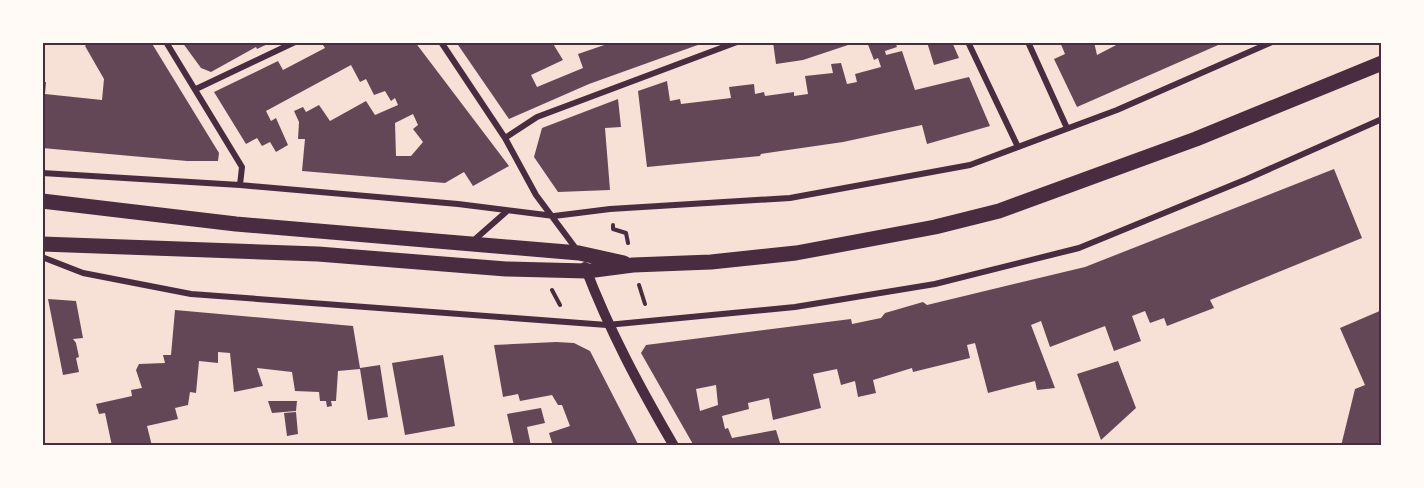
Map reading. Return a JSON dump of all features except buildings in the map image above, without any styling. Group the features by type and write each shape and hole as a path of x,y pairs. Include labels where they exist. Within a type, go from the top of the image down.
{"main road":[{"path":"42,244 318,254 506,269 586,271 633,265 796,254 935,227 999,211 1196,139 1382,63"},
{"path":"42,201 236,224 579,253 633,265"}],"street":[{"path":"166,42 242,166 240,185"},
{"path":"196,89 295,42"},
{"path":"441,42 506,138 536,195 554,216 579,253 607,325 674,446"},
{"path":"506,138 537,117 737,42"},
{"path":"968,42 1018,147"},
{"path":"1028,42 1067,128"},
{"path":"42,173 240,185 458,204 506,212 554,216 610,209 790,198 970,165 1178,85 1272,42"},
{"path":"42,256 83,273 191,294 607,325 795,307 935,284 1079,248 1247,179 1382,119"},
{"path":"470,244 506,212"}]}
